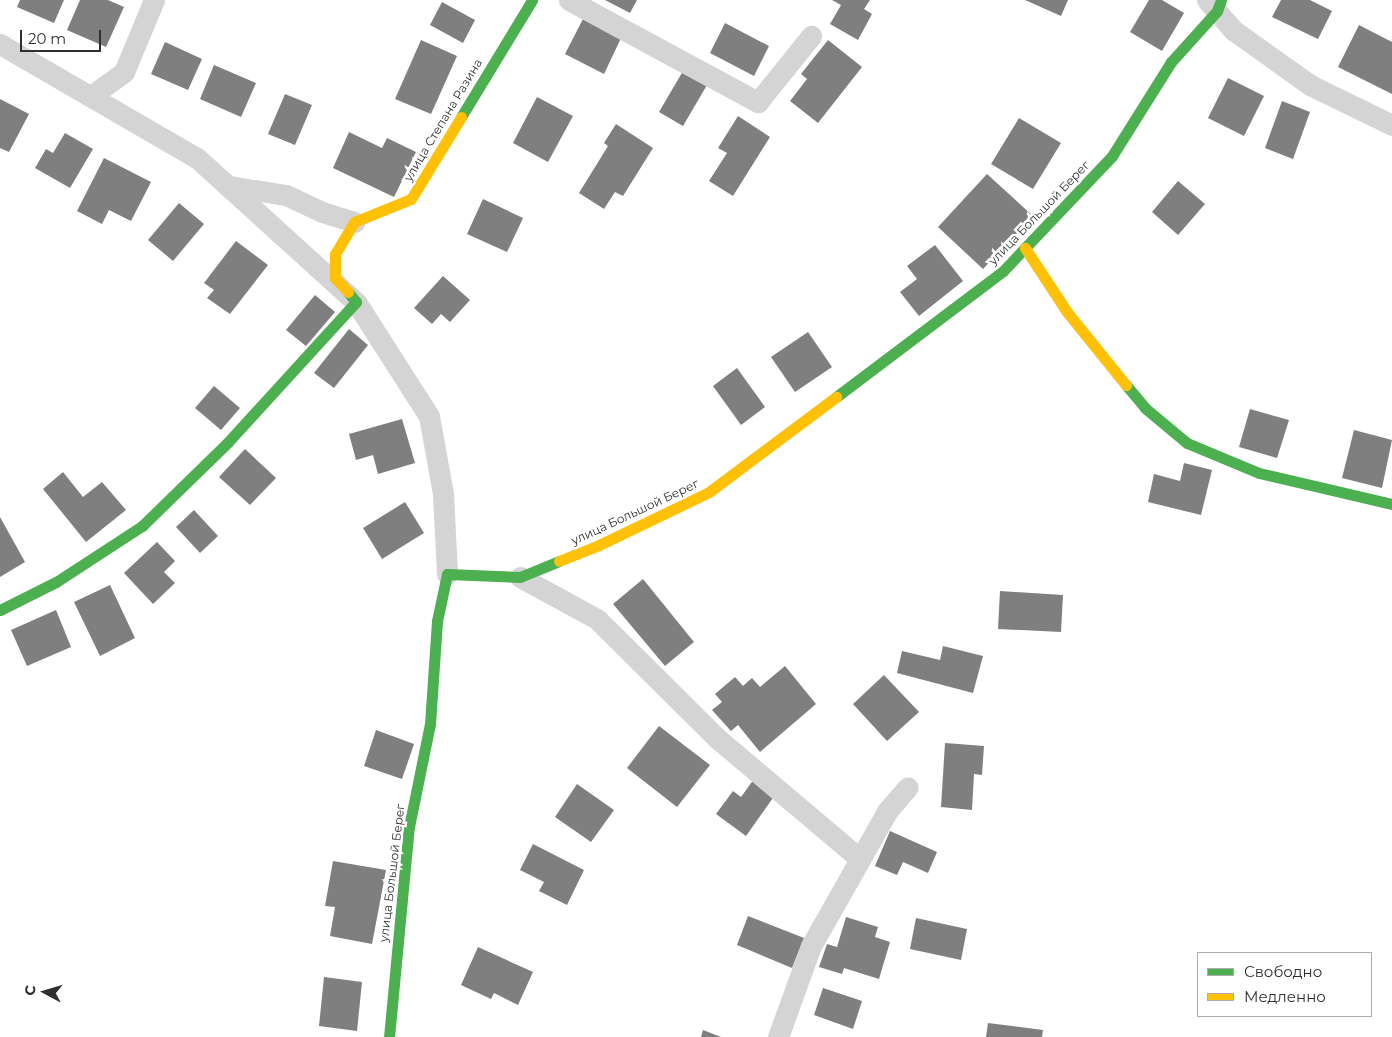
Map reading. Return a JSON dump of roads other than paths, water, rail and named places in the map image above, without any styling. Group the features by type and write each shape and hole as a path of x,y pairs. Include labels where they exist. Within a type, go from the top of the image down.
{"street":[{"path":"91,96 124,72 154,0"},
{"name":"улица Степана Разина","path":"354,222 411,199 532,0"},
{"path":"569,0 758,102 811,36"},
{"path":"1215,4 1233,30 1310,85 1392,126"},
{"name":"улица Большой Берег","path":"389,1037 409,827 430,724 437,622 447,574 520,577 600,545 709,492 1003,271 1112,156 1171,62 1215,4"},
{"path":"0,44 197,158 356,302"},
{"path":"228,186 286,195 322,212 354,222 335,254 335,278 356,302 429,416 443,494 447,574"},
{"path":"1025,248 1067,312 1145,408 1187,443 1259,473 1392,504"},
{"path":"0,610 56,582 142,526 228,442 356,302"},
{"path":"520,577 597,619 718,739 860,859"},
{"path":"778,1037 811,946 888,810 908,788"}]}
